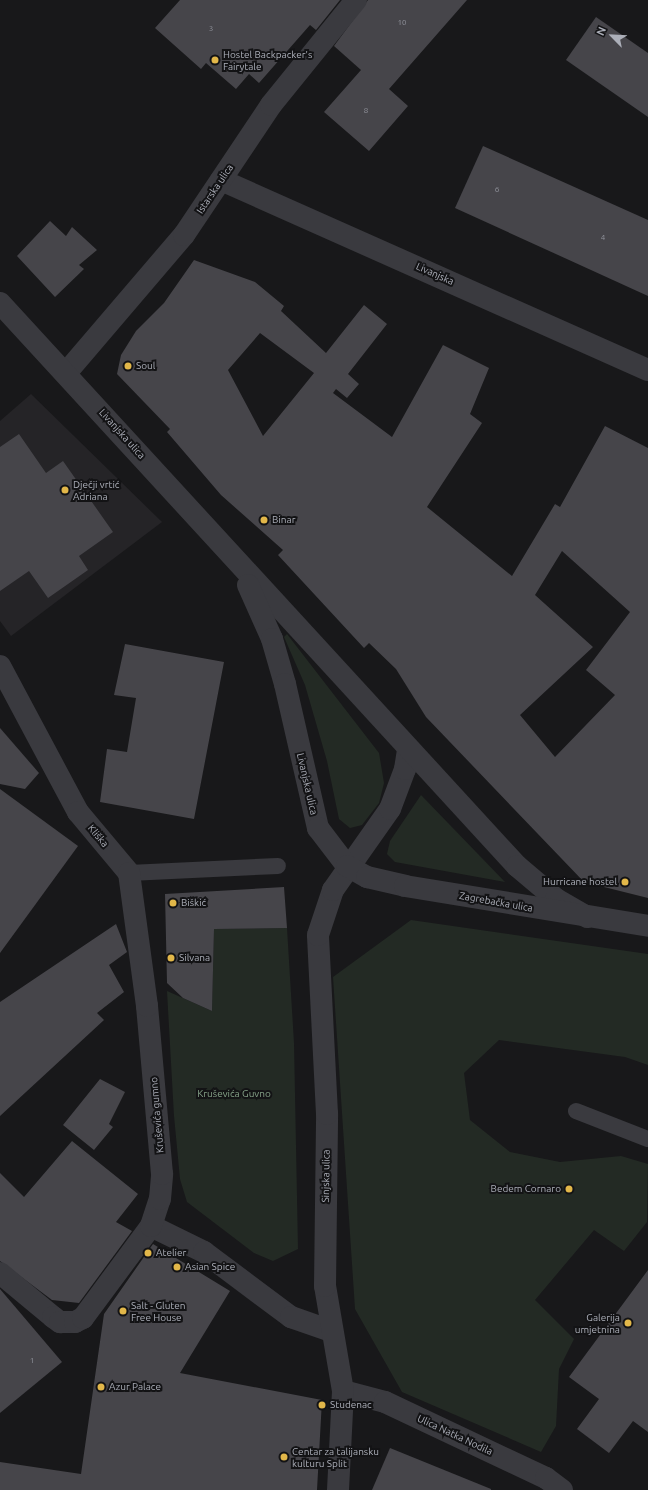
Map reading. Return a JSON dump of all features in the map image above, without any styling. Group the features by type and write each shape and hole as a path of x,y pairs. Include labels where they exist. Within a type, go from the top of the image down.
{"street":[{"name":"Istarska ulica","path":"66,373 184,235 271,105 356,0"},
{"name":"Livanjska","path":"221,180 648,370"},
{"name":"Livanjska ulica","path":"0,303 66,373 240,568 517,866 556,899 587,917"},
{"name":"Livanjska ulica","path":"240,568 272,639 318,828 347,866"},
{"name":"Kliška","path":"0,666 78,812 129,873"},
{"path":"347,866 374,834 390,809 405,769 408,750"},
{"name":"Zagrebačka ulica","path":"347,866 385,882 648,926"},
{"name":"Sinjska ulica","path":"338,1490 343,1391 331,1331 325,1286 327,1114 317,955 324,912 347,866"},
{"name":"Kruševića gumno","path":"0,1273 53,1317 68,1323 83,1318 151,1226 160,1199 162,1174 146,999 129,873"},
{"path":"151,1226 204,1252 291,1317 331,1331"},
{"name":"Ulica Natka Nodila","path":"343,1391 385,1402 546,1478 562,1490"}],"lane":[{"path":"129,873 278,866"},
{"path":"576,1111 648,1139"}],"shaded area":[{"name":"Dječji vrtić Adriana","path":"31,394 162,522 11,636 0,621 0,421"}],"green space":[{"path":"287,634 379,753 384,783 379,803 362,825 350,828 339,819 327,761 305,685 284,637"},
{"path":"421,795 505,882 395,862 387,854 390,841"},
{"path":"411,920 648,954 648,1065 625,1057 499,1040 464,1073 470,1120 510,1152 560,1162 621,1156 648,1164 647,1222 624,1251 594,1230 535,1300 574,1339 559,1369 556,1426 541,1452 402,1392 355,1309 333,977"},
{"name":"Kruševića Guvno","path":"287,928 294,1043 298,1249 273,1261 254,1253 187,1202 180,1179 174,1116 167,991 212,1011 214,929"}],"building":[{"path":"180,0 340,0 316,30 310,25 259,83 249,74 236,89 206,63 201,69 155,28"},
{"path":"368,0 467,0 389,89 408,106 369,151 324,112 361,70 334,46"},
{"path":"596,17 648,53 648,117 566,60"},
{"path":"483,146 648,220 648,296 455,208"},
{"path":"50,221 66,236 72,227 97,250 79,265 84,269 55,297 17,256"},
{"path":"194,260 255,282 284,306 281,311 326,353 364,305 387,324 348,374 359,384 347,398 336,389 333,393 392,437 443,345 489,368 470,414 482,423 427,507 512,576 555,504 560,507 605,426 648,448 648,898 584,882 426,717 396,669 369,643 364,648 278,555 283,550 221,495 167,432 170,429 117,374 121,355 136,331 164,303","holes":["260,333 314,373 263,436 228,370","562,551 630,612 586,670 615,695 555,757 520,715 593,647 535,595"]},
{"path":"19,434 46,473 63,461 113,532 79,556 88,570 48,598 29,571 0,591 0,447"},
{"path":"125,644 224,662 194,819 100,802 107,749 127,752 136,698 114,695"},
{"path":"0,728 39,773 25,789 0,784"},
{"path":"0,789 78,846 0,953"},
{"path":"284,887 287,928 214,929 212,1011 183,998 167,983 165,894"},
{"path":"116,924 127,952 109,965 124,992 97,1013 104,1020 0,1116 0,1002"},
{"path":"100,1079 125,1092 109,1124 113,1127 94,1150 63,1125"},
{"path":"72,1141 138,1194 116,1222 132,1231 79,1303 52,1300 0,1261 0,1173 24,1197"},
{"path":"153,1244 230,1291 180,1373 322,1400 317,1490 0,1490 0,1462 81,1474 104,1314"},
{"name":"Galerija umjetnina","path":"648,1270 648,1432 633,1421 609,1453 577,1429 599,1399 569,1377"},
{"path":"0,1289 62,1362 0,1413"},
{"path":"390,1448 491,1489 491,1490 372,1490"}],"place":[{"name":"Hostel Backpacker's Fairytale","path":"215,60"},
{"name":"Soul","path":"128,366"},
{"name":"Dječji vrtić Adriana","path":"65,490"},
{"name":"Binar","path":"264,520"},
{"name":"Hurricane hostel","path":"625,882"},
{"name":"Biškić","path":"173,903"},
{"name":"Silvana","path":"171,958"},
{"name":"Bedem Cornaro","path":"569,1189"},
{"name":"Atelier","path":"148,1253"},
{"name":"Asian Spice","path":"177,1267"},
{"name":"Salt - Gluten Free House","path":"123,1311"},
{"name":"Galerija umjetnina","path":"628,1323"},
{"name":"Azur Palace","path":"101,1387"},
{"name":"Studenac","path":"322,1405"},
{"name":"Centar za talijansku kulturu Split","path":"284,1457"}]}
